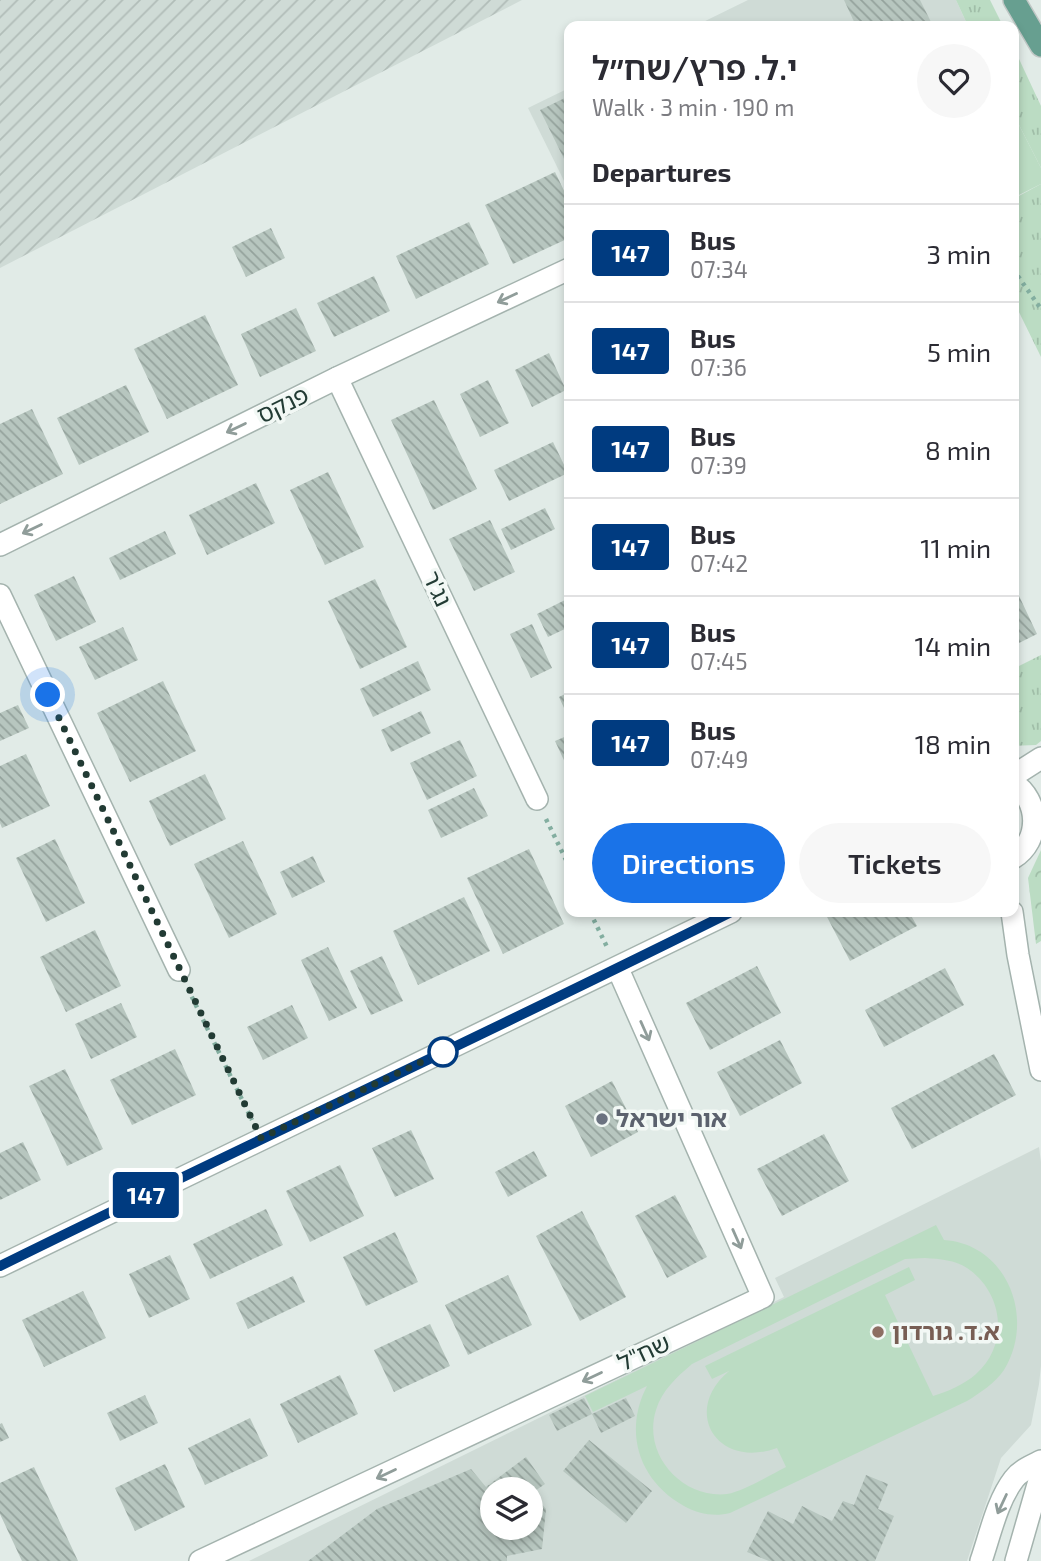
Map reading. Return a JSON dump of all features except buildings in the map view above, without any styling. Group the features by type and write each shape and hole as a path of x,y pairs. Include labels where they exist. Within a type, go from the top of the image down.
{"main road":[{"path":"1014,0 1041,46"}],"street":[{"name":"פנקס","path":"0,545 337,378 564,271"},
{"name":"נג'ר","path":"337,378 537,799"},
{"path":"0,596 179,970"},
{"path":"1019,772 1041,758"},
{"path":"1019,788 1037,812 1032,833 1019,856"},
{"path":"0,1266 721,917"},
{"path":"1004,917 1018,955"},
{"path":"1014,917 1018,955 1041,1070"},
{"name":"שח\"ל","path":"200,1561 763,1297 618,969"},
{"path":"981,1561 998,1510 1013,1480 1025,1469 1041,1461"},
{"path":"1016,1561 1041,1474"}],"path":[{"path":"1019,278 1041,309"},
{"path":"537,799 564,856"},
{"path":"592,917 618,969"},
{"path":"179,970 261,1138"}],"shaded area":[{"path":"0,0 522,0 0,268"},
{"path":"748,0 956,0 966,21 705,21"},
{"path":"564,90 564,181 528,108"},
{"name":"א.ד. גורדון","path":"1039,1147 1039,1384 1031,1425 1001,1458 967,1561 249,1561 784,1297 775,1278"}],"green space":[{"path":"956,0 990,0 1000,21 966,21"},
{"path":"1019,59 1041,106 1041,168 1019,125"},
{"path":"1019,125 1041,168 1041,184 1019,195"},
{"path":"1041,184 1041,357 1019,312 1019,196"},
{"path":"1041,655 1041,741 1036,745 1019,746 1019,666"},
{"path":"1041,850 1041,941 1036,944 1028,878"},
{"path":"936,1225 944,1240 966,1245 984,1255 999,1269 1010,1287 1016,1307 1017,1328 1013,1350 1004,1370 982,1391 967,1401 730,1513 707,1514 684,1506 669,1496 646,1469 636,1438 636,1421 647,1386 593,1412 585,1396","holes":["931,1258 967,1268 979,1278 995,1304 998,1334 994,1348 987,1362 972,1378 933,1396 885,1295 915,1280 909,1267 705,1366 712,1379 729,1371 715,1387 708,1403 707,1419 712,1433 723,1444 737,1451 756,1453 777,1448 786,1467 727,1494 710,1494 695,1489 669,1470 660,1457 655,1442 653,1426 656,1410 666,1390 692,1364 905,1259"]}],"bus line":[{"name":"147","path":"0,1266 721,917"}],"place":[{"name":"אור ישראל","path":"602,1119"},
{"name":"א.ד. גורדון","path":"878,1332"}],"route":[{"path":"48,695 261,1138 451,1048 443,1052"}]}
